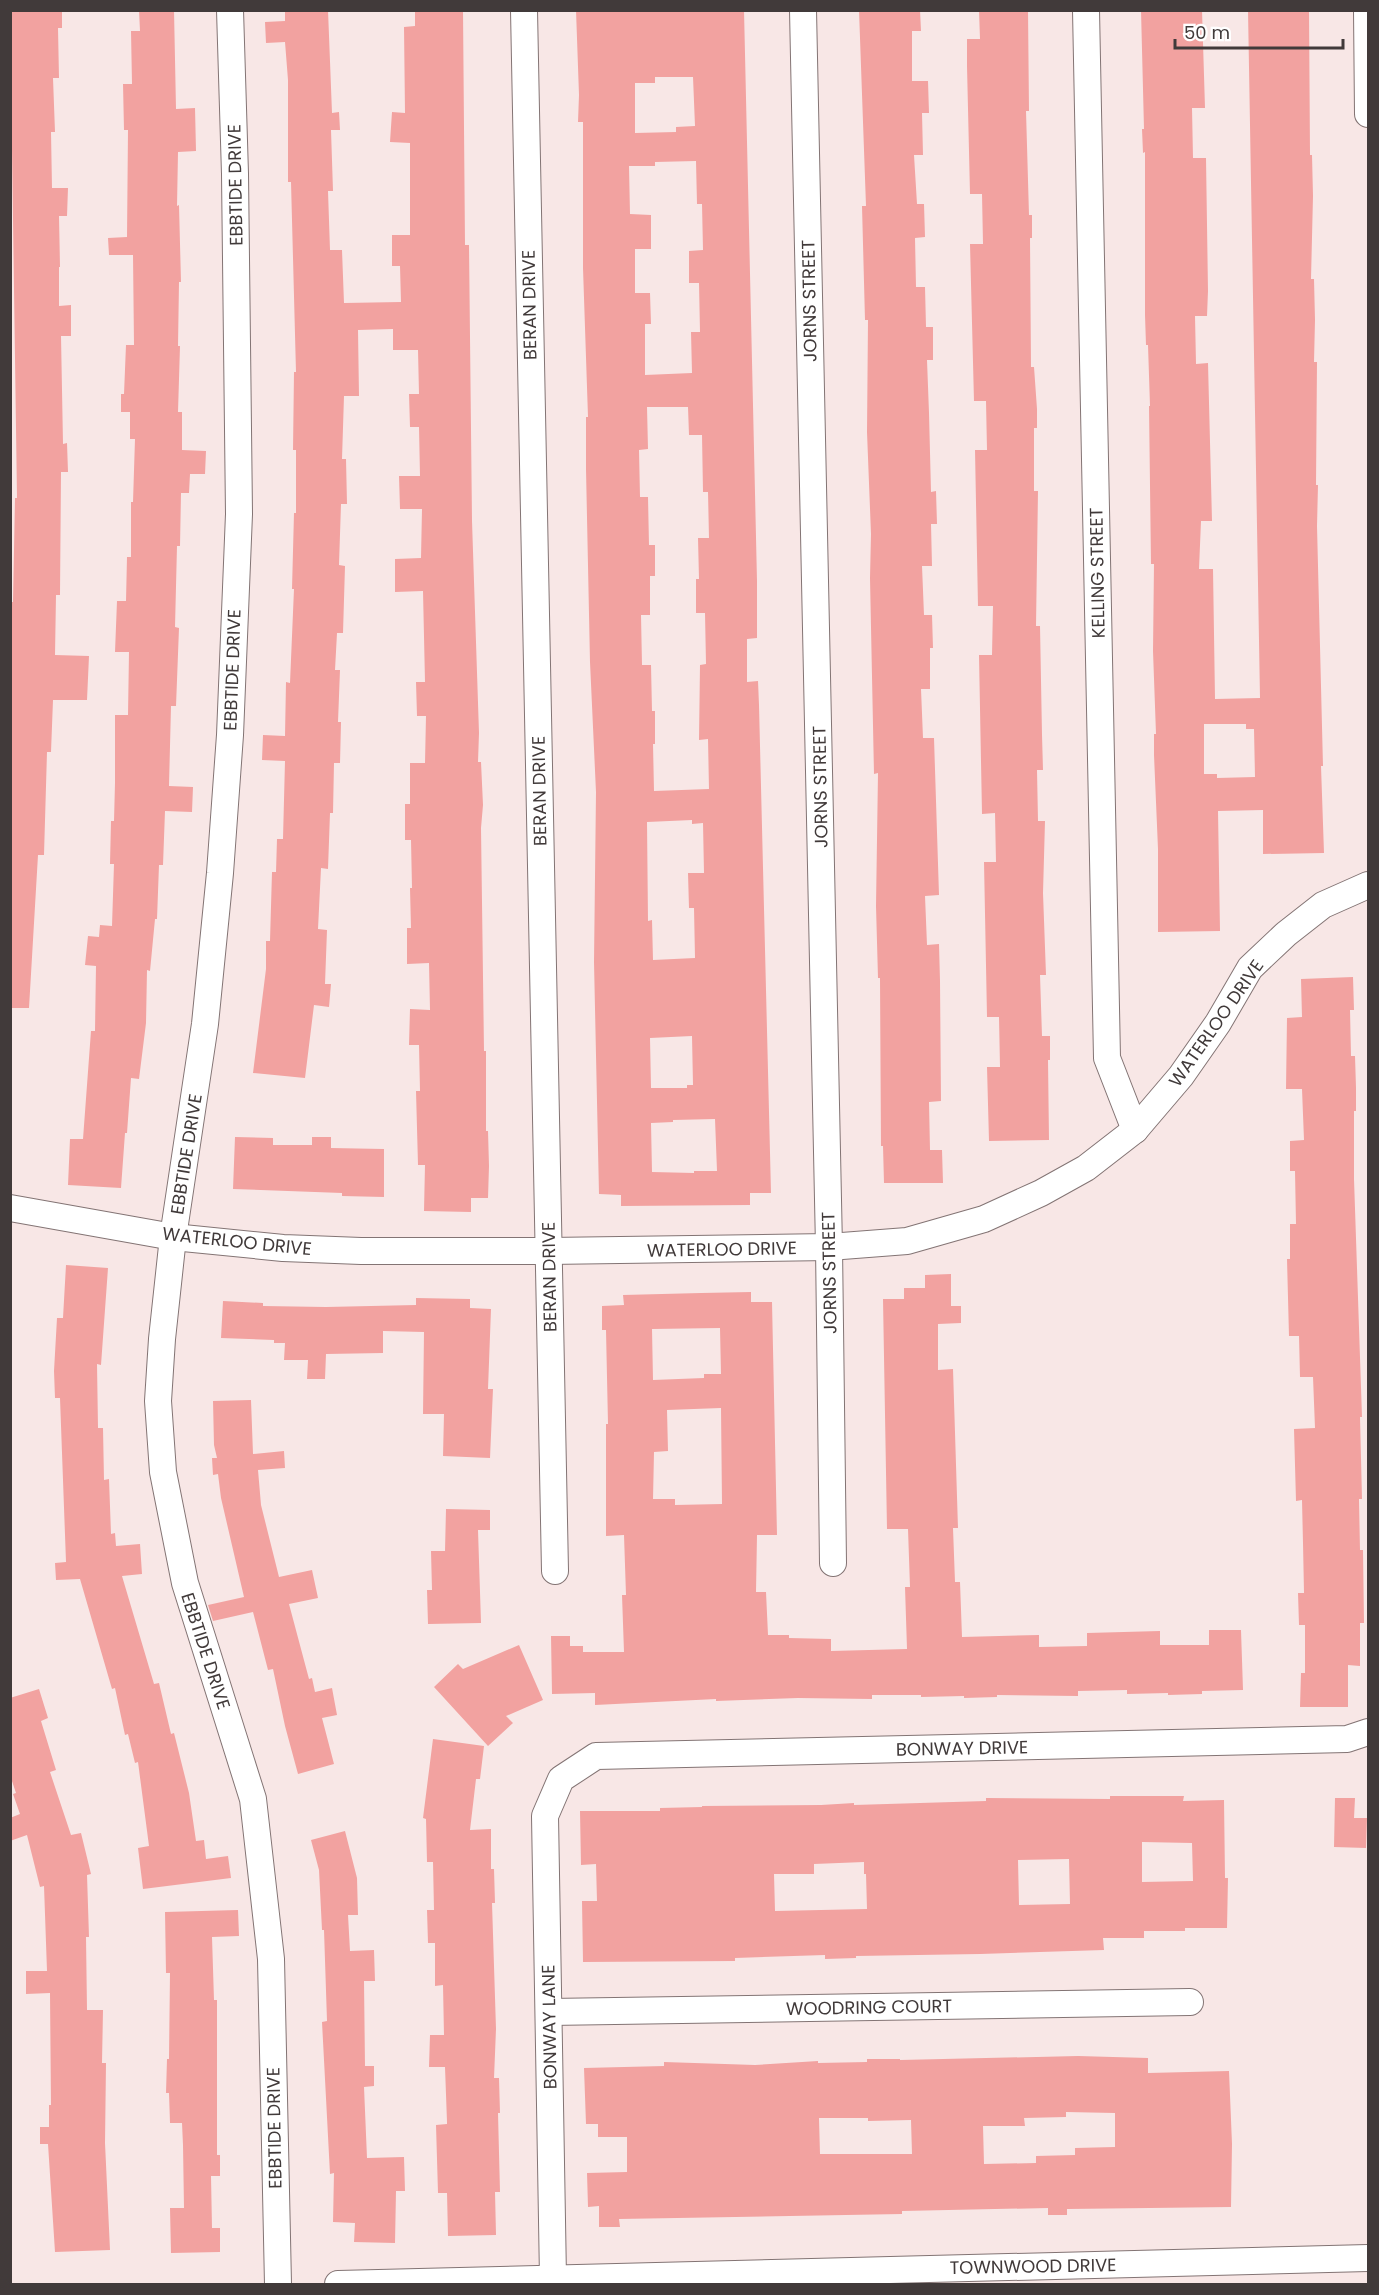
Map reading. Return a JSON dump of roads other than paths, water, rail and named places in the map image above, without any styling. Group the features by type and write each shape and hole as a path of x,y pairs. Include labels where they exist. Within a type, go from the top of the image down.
{"street":[{"name":"EBBTIDE DRIVE","path":"230,10 235,174 239,514 230,735 220,873 205,1024 173,1237 158,1401 163,1472 185,1583 253,1799 271,1959 278,2284"},
{"name":"BERAN DRIVE","path":"524,10 555,1571"},
{"name":"JORNS STREET","path":"803,10 829,1247 833,1563"},
{"name":"KELLING STREET","path":"1086,10 1107,1058 1135,1130"},
{"path":"1367,10 1368,114"},
{"name":"WATERLOO DRIVE","path":"10,1208 173,1237 283,1248 361,1251 829,1247 907,1241 984,1219 1041,1193 1086,1168 1135,1130 1181,1076 1218,1023 1250,968 1286,934 1323,905 1368,885"},
{"name":"BONWAY DRIVE","path":"561,1779 596,1756 1347,1739 1368,1732"},
{"name":"BONWAY LANE","path":"553,2278 545,1816 561,1779"},
{"name":"WOODRING COURT","path":"549,2012 1190,2001"},
{"name":"TOWNWOOD DRIVE","path":"338,2284 1368,2258"}]}
